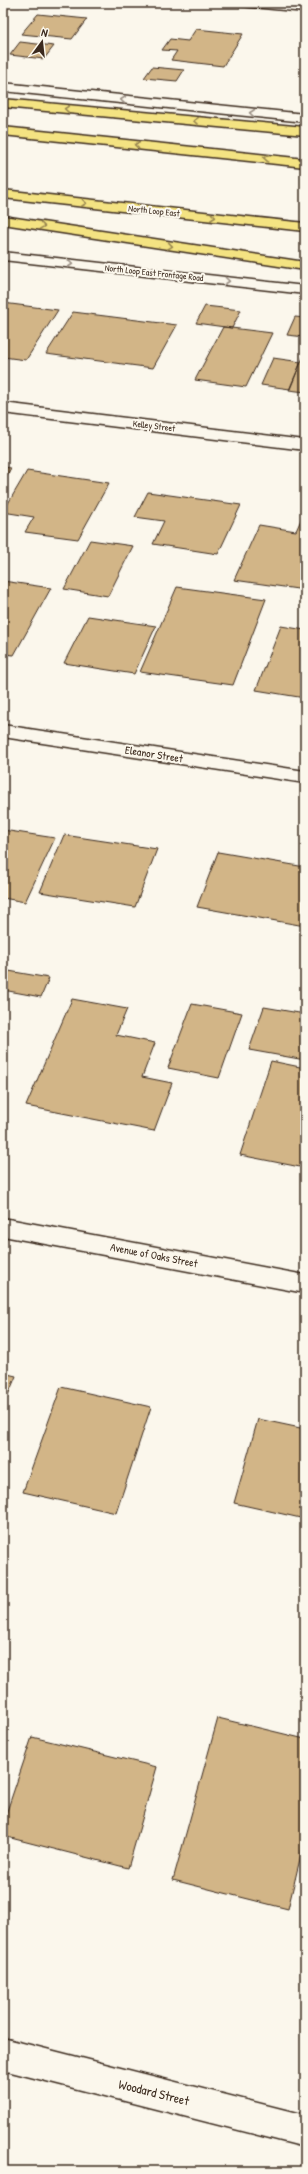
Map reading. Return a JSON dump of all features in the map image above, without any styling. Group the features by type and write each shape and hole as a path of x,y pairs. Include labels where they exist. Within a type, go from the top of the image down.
{"highway":[{"path":"3,104 305,131"},
{"path":"3,131 305,163"},
{"name":"North Loop East","path":"3,194 305,227"},
{"path":"3,220 305,266"}],"street":[{"path":"240,3 305,9"},
{"path":"3,88 305,118"},
{"name":"North Loop East Frontage Road","path":"3,256 305,290"},
{"name":"Kelley Street","path":"3,408 305,445"},
{"name":"Eleanor Street","path":"3,731 305,777"},
{"name":"Avenue of Oaks Street","path":"3,1227 305,1284"},
{"name":"Woodard Street","path":"3,2054 305,2130"}],"building":[{"path":"38,14 87,19 72,39 21,34"},
{"path":"196,29 243,34 223,66 171,60 177,51 162,50 170,39 188,41"},
{"path":"20,42 54,46 44,59 10,55"},
{"path":"152,67 184,70 177,81 144,78"},
{"path":"3,303 58,310 26,360 3,357"},
{"path":"205,306 241,310 232,328 196,323"},
{"path":"73,312 177,325 153,368 46,354"},
{"path":"295,317 305,318 305,337 287,335"},
{"path":"223,327 272,333 246,387 195,380"},
{"path":"305,353 305,392 289,390 301,362"},
{"path":"273,358 301,362 290,389 261,385"},
{"path":"3,467 11,468 3,482"},
{"path":"27,471 109,483 78,539 25,532 34,517 3,512"},
{"path":"148,492 241,505 218,554 153,544 164,521 135,517"},
{"path":"304,513 305,590 234,580 259,525 296,531"},
{"path":"90,540 133,546 108,596 64,589"},
{"path":"3,581 51,588 14,655 3,654"},
{"path":"177,587 266,599 233,685 140,672"},
{"path":"88,616 156,626 134,674 64,663"},
{"path":"281,626 305,630 305,698 256,690"},
{"path":"3,830 55,838 25,902 3,898"},
{"path":"64,835 157,849 135,907 40,892"},
{"path":"218,852 305,867 305,926 197,907"},
{"path":"3,970 49,978 41,997 3,990"},
{"path":"72,999 127,1009 116,1035 155,1043 142,1077 172,1083 154,1131 26,1106"},
{"path":"192,1004 242,1013 219,1078 168,1068"},
{"path":"264,1007 305,1014 305,1060 249,1050"},
{"path":"271,1061 305,1068 305,1168 240,1155"},
{"path":"3,1373 16,1376 3,1407"},
{"path":"61,1387 151,1407 116,1513 23,1492"},
{"path":"258,1419 305,1429 305,1519 234,1503"},
{"path":"218,1718 305,1739 305,1838 288,1909 173,1880"},
{"path":"32,1737 157,1767 128,1868 3,1836 3,1823"}]}
